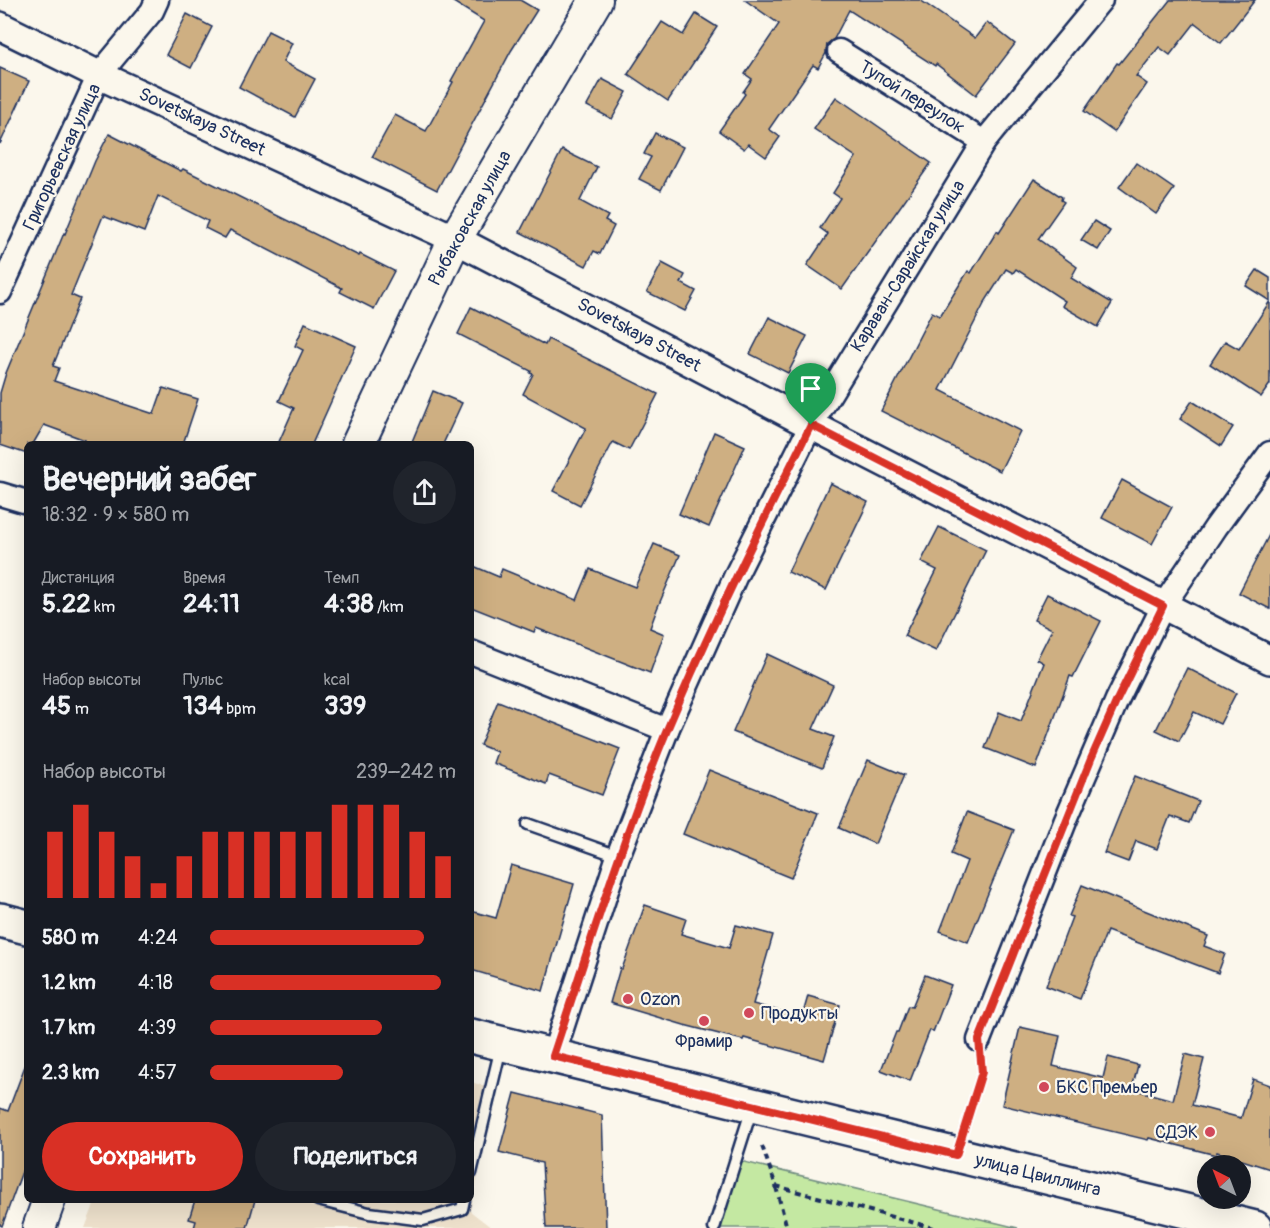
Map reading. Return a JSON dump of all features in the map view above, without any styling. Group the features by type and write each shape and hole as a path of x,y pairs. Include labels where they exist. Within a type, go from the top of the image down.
{"main road":[{"name":"Рыбаковская улица","path":"359,441 455,239 591,2"},
{"path":"0,920 24,926"},
{"name":"улица Цвиллинга","path":"486,1040 1255,1228"},
{"path":"39,1228 48,1203"}],"street":[{"name":"Григорьевская улица","path":"0,292 99,75 152,11 157,0"},
{"name":"Караван-Сарайская улица","path":"553,1056 618,856 667,730 736,575 811,425 984,142 1101,0"},
{"name":"Sovetskaya Street","path":"0,26 99,75 455,239 811,425 1270,660"},
{"name":"Тупой переулок","path":"839,51 984,142"},
{"path":"979,1040 1107,721 1163,606 1216,527 1270,453"},
{"path":"0,494 24,501"},
{"path":"474,653 667,730"}],"lane":[{"path":"528,824 618,856"},
{"path":"474,1146 486,1040"},
{"path":"714,1228 753,1104"},
{"path":"330,1203 369,1213 423,1220 462,1209 464,1203"}],"path":[{"path":"956,1155 982,1072 979,1040"},
{"path":"762,1146 787,1228"},
{"path":"776,1186 934,1228"}],"shaded area":[{"path":"474,1083 497,1090 474,1193"},
{"path":"95,1203 472,1203 470,1211 492,1228 85,1228"}],"green space":[{"path":"740,1161 1018,1228 721,1228"}],"building":[{"path":"450,0 520,0 537,10 511,51 437,190 372,157 395,115 426,131 484,21"},
{"path":"745,0 920,0 975,38 987,22 1015,44 976,95 936,64 935,66 849,10 834,39 827,44 826,53 818,68 813,65 769,129 780,137 766,157 748,144 744,149 719,131 745,94 743,92 752,79 745,74 779,24"},
{"path":"1170,0 1255,0 1221,43 1195,23 1170,55 1159,47 1136,76 1147,84 1114,132 1084,111 1117,63 1119,64"},
{"path":"187,14 212,27 191,68 166,55"},
{"path":"696,14 717,27 668,101 628,74 662,22 683,35"},
{"path":"268,31 292,43 283,62 315,79 295,117 239,87"},
{"path":"0,68 29,81 0,144"},
{"path":"602,79 627,92 612,119 587,106"},
{"path":"836,97 931,163 842,289 807,265 828,234 820,228 840,198 833,193 856,157 814,129"},
{"path":"655,133 683,147 661,190 639,179 651,157 644,154"},
{"path":"109,134 181,171 183,169 394,271 374,309 340,292 342,288 230,230 225,238 205,228 208,221 158,196 144,232 103,216 71,295 80,299 53,366 59,368 54,381 154,414 163,388 198,399 184,441 84,441 44,425 35,441 24,441 24,453 0,445 0,393 6,373 95,161"},
{"path":"562,150 597,167 580,201 608,216 605,221 614,226 600,254 594,251 586,266 520,232"},
{"path":"1136,163 1174,189 1156,214 1119,187"},
{"path":"1034,179 1062,197 1061,200 1064,202 1038,239 1077,267 1071,278 1112,303 1098,327 1062,306 1065,301 1016,269 1013,273 1006,269 985,302 940,390 1020,431 1000,471 881,411 932,312 940,316 968,271 971,273"},
{"path":"1094,221 1110,231 1098,250 1081,240"},
{"path":"662,263 685,275 681,283 696,291 685,311 647,292"},
{"path":"1257,270 1270,278 1270,301 1246,286"},
{"path":"1270,301 1270,384 1261,397 1210,364 1225,341 1239,349"},
{"path":"471,307 545,345 548,339 658,394 629,450 613,442 580,505 553,491 586,428 523,394 533,374 530,373 531,371 458,334"},
{"path":"769,317 807,336 788,373 750,354"},
{"path":"305,323 356,346 313,441 279,441 294,408 279,401 303,350 295,346"},
{"path":"433,391 462,403 444,441 412,441"},
{"path":"1192,401 1233,427 1221,446 1180,419"},
{"path":"714,432 745,446 709,527 679,514"},
{"path":"1122,480 1172,507 1152,544 1102,518"},
{"path":"830,483 868,502 826,590 788,572"},
{"path":"939,527 986,550 936,651 904,636 937,570 921,562"},
{"path":"1270,533 1270,609 1239,593"},
{"path":"654,544 680,555 650,628 664,634 650,673 536,628 534,632 474,608 474,566 499,577 502,569 577,600 590,569 635,587"},
{"path":"1047,594 1101,621 1073,677 1070,676 1036,768 985,748 999,712 1021,721 1044,663 1037,659 1052,629 1034,620"},
{"path":"767,654 833,685 813,729 834,737 822,768 733,732"},
{"path":"1187,668 1236,693 1220,724 1194,712 1179,741 1156,730"},
{"path":"498,701 620,749 602,795 549,775 546,784 493,763 497,752 480,745"},
{"path":"868,760 904,775 875,844 839,828"},
{"path":"709,770 818,813 791,878 683,834"},
{"path":"1135,776 1198,801 1189,823 1170,816 1157,849 1136,841 1128,862 1104,853"},
{"path":"967,812 1014,830 968,942 940,931 967,861 951,854"},
{"path":"511,865 574,884 543,991 474,971 474,912 496,918"},
{"path":"1082,885 1208,936 1204,946 1225,954 1218,973 1107,931 1080,999 1046,986 1072,917 1069,916"},
{"path":"645,905 686,919 681,934 729,948 736,925 773,935 753,1004 802,1017 808,996 840,1005 824,1060 744,1038 743,1040 684,1025 610,1003 620,968 622,969"},
{"path":"925,975 951,985 933,1032 930,1030 910,1081 881,1070 908,1006 912,1007"},
{"path":"1020,1027 1060,1036 1053,1066 1103,1078 1108,1057 1138,1065 1132,1089 1173,1100 1185,1054 1204,1059 1192,1105 1241,1118 1253,1079 1270,1085 1270,1169 1251,1163 1251,1155 1226,1155 1217,1152 1216,1155 1002,1105"},
{"path":"24,1069 24,1166 2,1226 0,1225 0,1108 8,1111"},
{"path":"515,1093 602,1115 606,1228 546,1228 542,1163 499,1152"},
{"path":"194,1203 254,1203 247,1228 194,1228 196,1221 189,1219"}],"place":[{"name":"Ozon","path":"628,999"},
{"name":"Продукты","path":"749,1013"},
{"name":"Фрамир","path":"704,1021"},
{"name":"БКС Премьер","path":"1044,1087"},
{"name":"СДЭК","path":"1210,1132"}],"route":[{"path":"811,425 1163,606 1091,759 979,1040 982,1072 956,1155 553,1056 618,856 667,730 736,575 811,425"}]}
